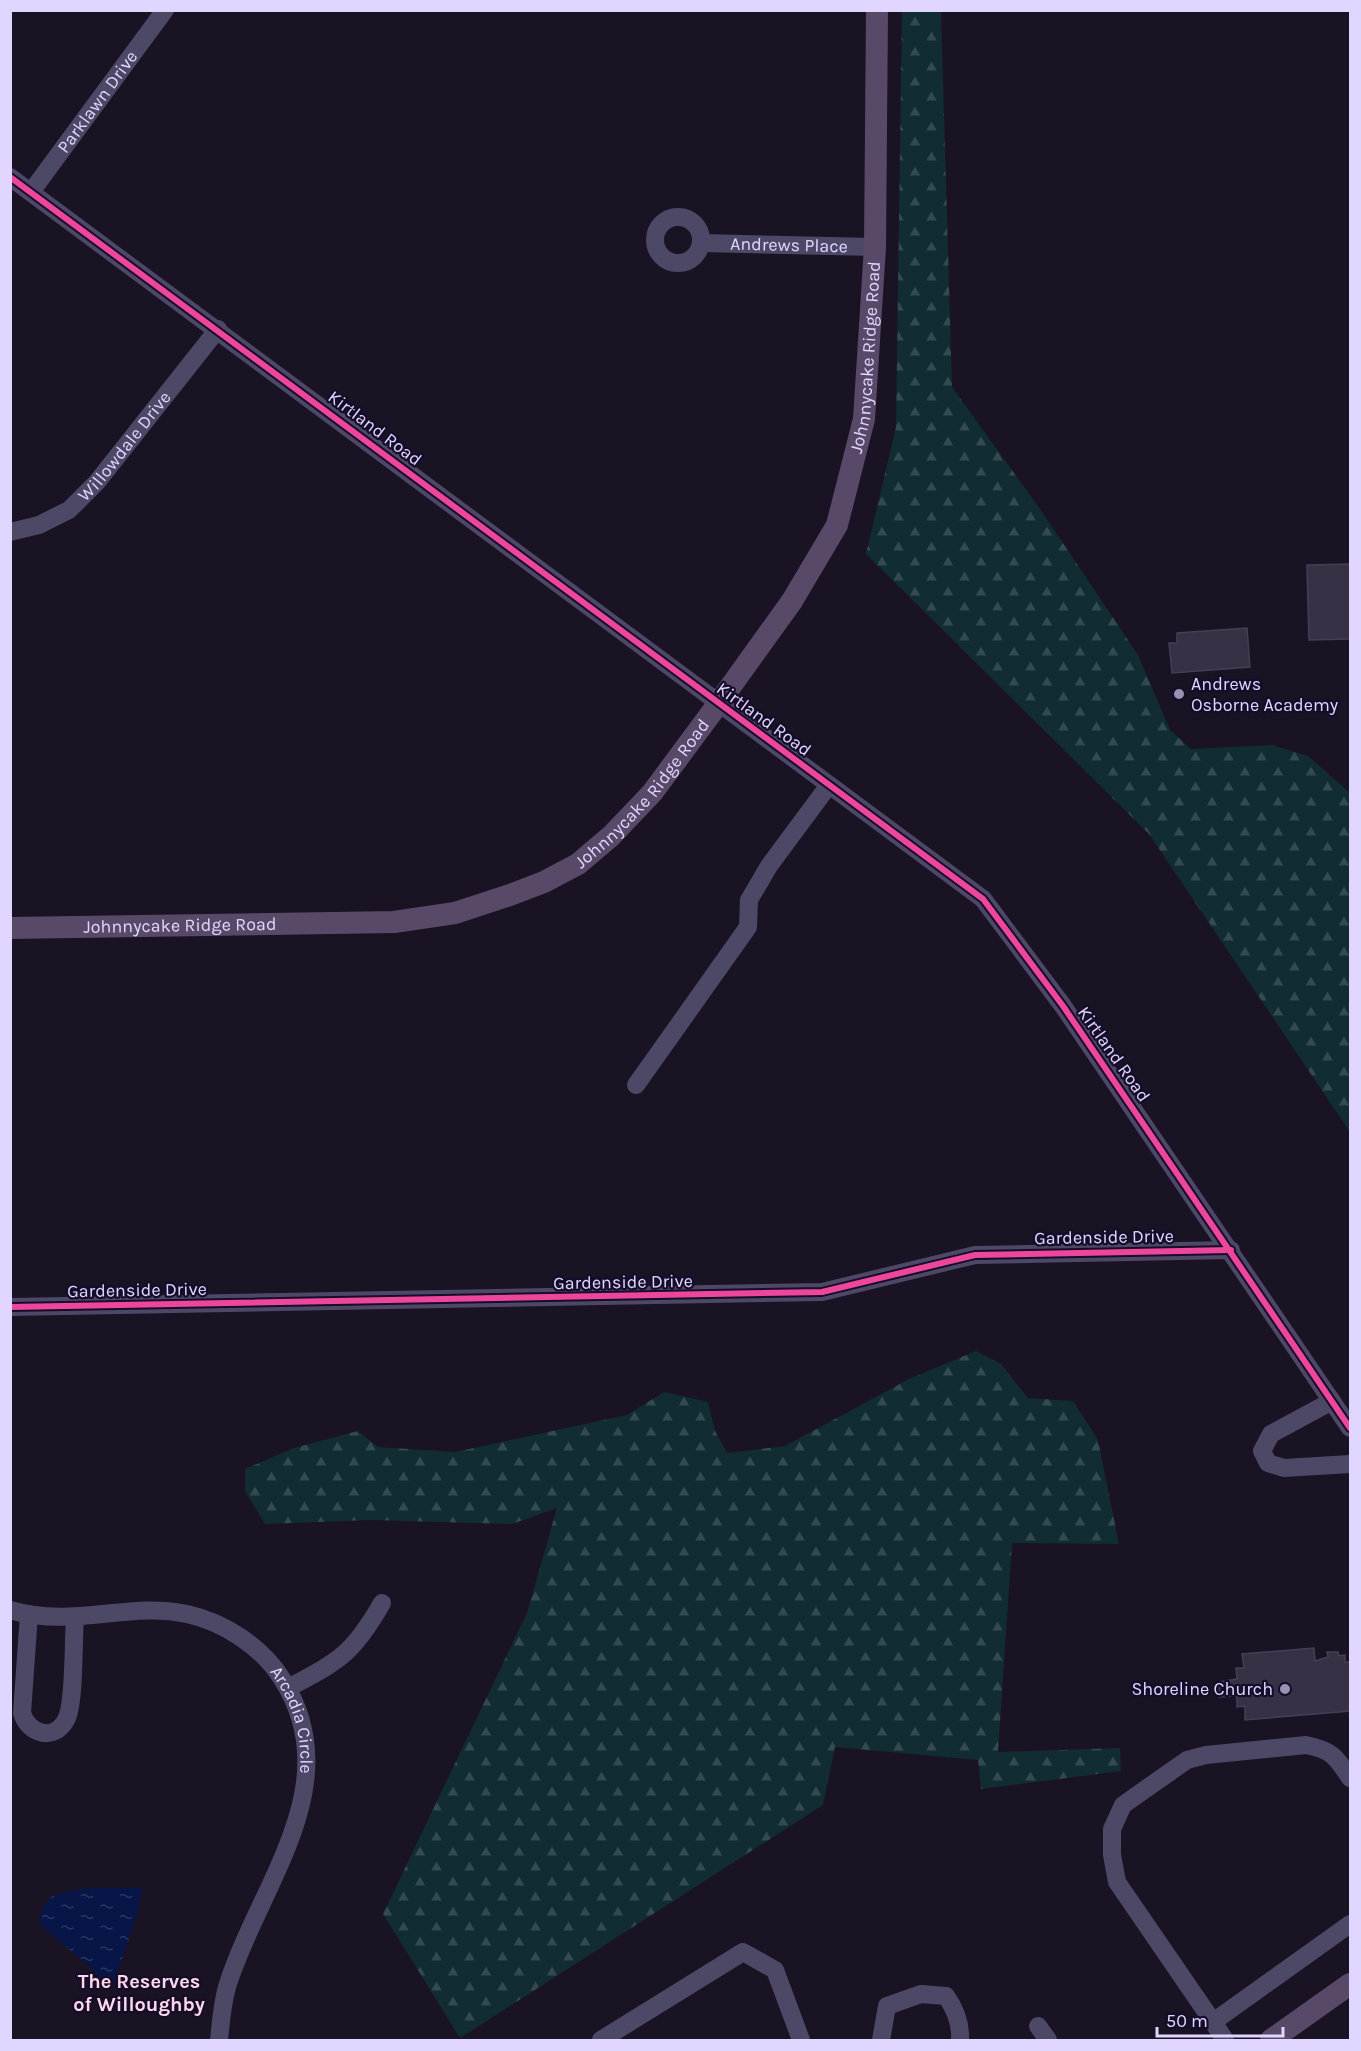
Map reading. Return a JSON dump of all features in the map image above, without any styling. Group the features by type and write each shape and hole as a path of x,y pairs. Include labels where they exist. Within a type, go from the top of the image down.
{"main road":[{"name":"Johnnycake Ridge Road","path":"10,928 394,922 455,913 544,882 578,864 611,837 652,793 718,704 792,601 837,525 864,419 875,247 877,10"},
{"path":"1271,2040 1350,1984"}],"street":[{"name":"Parklawn Drive","path":"31,192 165,10"},
{"name":"Kirtland Road","path":"10,177 218,329 718,704 983,899 1063,1006 1350,1428"},
{"name":"Andrews Place","path":"702,243 875,247"},
{"name":"Willowdale Drive","path":"10,532 39,525 69,510 97,482 218,329"},
{"path":"636,1085 748,927 749,900 769,866 829,785"},
{"name":"Gardenside Drive","path":"10,1307 822,1292 975,1255 1231,1250"},
{"path":"1332,1401 1271,1434 1262,1451 1268,1463 1284,1468 1350,1464"},
{"path":"288,1688 348,1653 365,1633 382,1603"},
{"name":"Arcadia Circle","path":"10,1610 75,1618 168,1611 207,1620 250,1644 273,1665 288,1688 303,1722 308,1754 306,1786 299,1815 234,1967 222,2008 219,2040"},
{"path":"29,1614 22,1713 25,1723 38,1733 51,1733 59,1730 69,1713 75,1618"},
{"path":"1226,2040 1117,1881 1112,1855 1112,1829 1123,1805 1187,1760 1206,1755 1306,1745 1321,1748 1334,1755 1350,1778"},
{"path":"1213,2022 1350,1924"},
{"path":"602,2040 743,1952 775,1970 801,2040"},
{"path":"881,2040 887,2006 921,1994 946,1996 954,2007 960,2028 960,2040"}],"green space":[{"path":"902,11 941,11 952,387 1040,509 1138,655 1170,730 1191,749 1272,745 1308,756 1350,793 1350,1132 1149,834 866,554 896,427"},
{"path":"976,1351 1001,1364 1028,1398 1073,1401 1098,1440 1119,1544 1012,1543 998,1752 1120,1748 1121,1771 981,1789 978,1760 835,1747 823,1805 460,2038 383,1914 527,1613 557,1508 512,1524 371,1520 265,1524 245,1491 245,1469 294,1448 358,1431 378,1447 455,1452 627,1415 664,1392 708,1402 715,1431 727,1453 785,1446 909,1379"}],"water":[{"path":"90,1888 142,1888 138,1912 113,1986 106,1986 83,1960 39,1922 45,1903 56,1894"}],"building":[{"path":"1350,564 1350,639 1309,640 1307,565"},
{"path":"1247,628 1250,667 1172,673 1169,643 1177,643 1177,633"},
{"name":"Shoreline Church","path":"1314,1648 1315,1661 1328,1657 1327,1652 1338,1652 1339,1656 1345,1655 1345,1662 1350,1662 1350,1711 1245,1720 1245,1706 1237,1707 1237,1696 1219,1697 1219,1682 1237,1679 1236,1668 1244,1668 1242,1654"}],"cycle path":[{"path":"10,177 983,899 1063,1006 1350,1428"},
{"path":"10,1307 822,1292 975,1255 1231,1250"}],"place":[{"name":"Andrews Osborne Academy","path":"1179,694"},
{"name":"Shoreline Church","path":"1285,1689"}],"district":[{"name":"The Reserves of Willoughby","path":"139,1992"}]}
